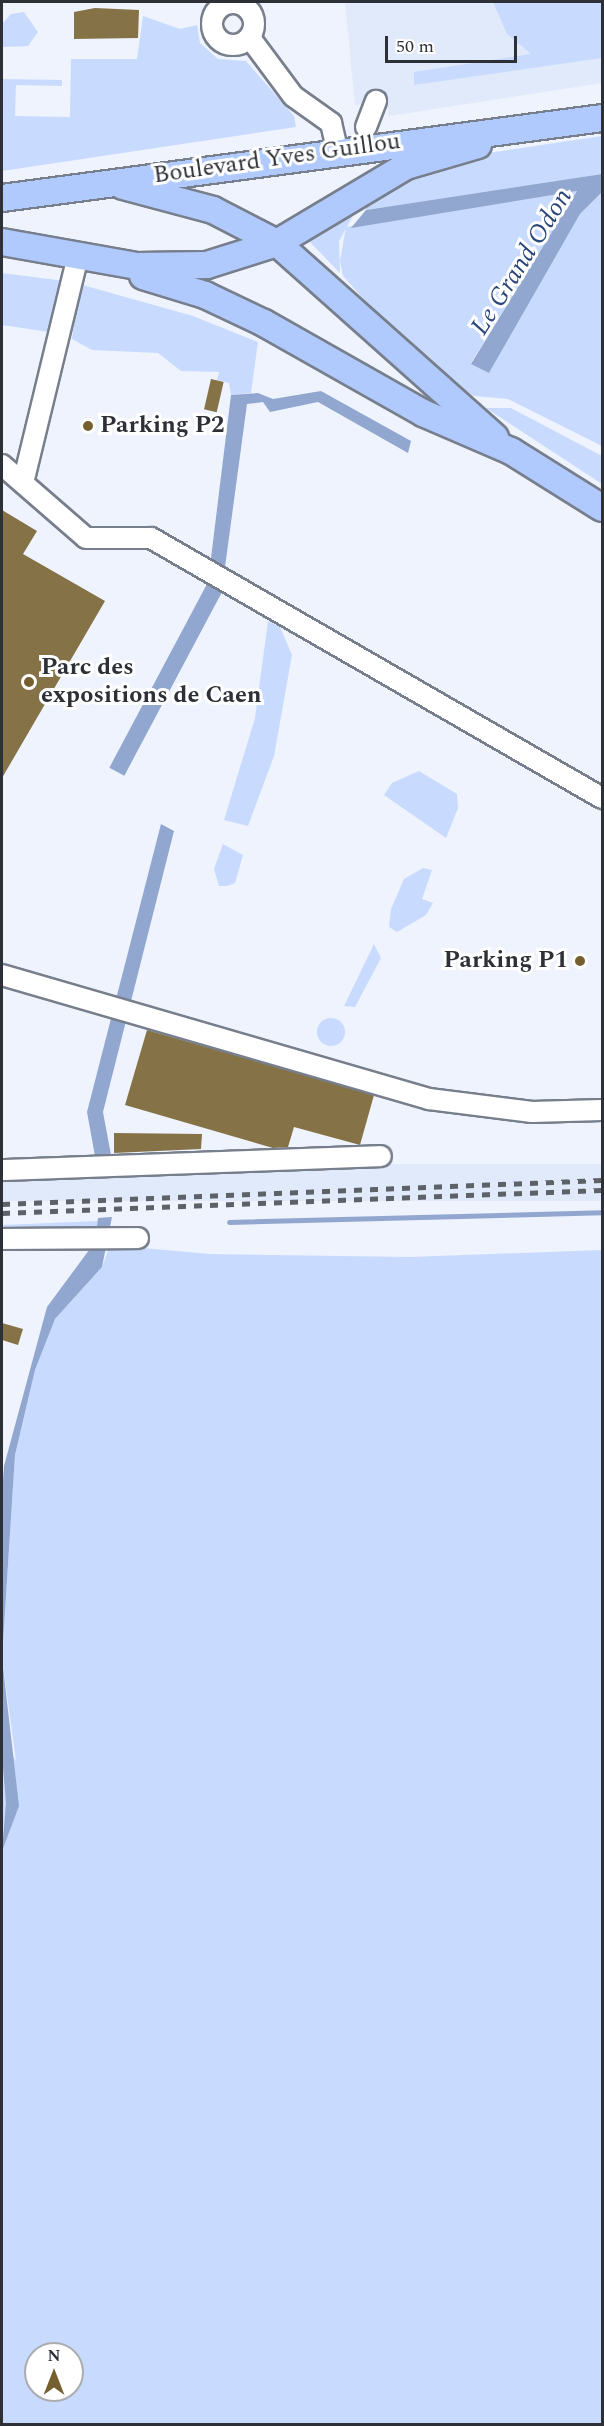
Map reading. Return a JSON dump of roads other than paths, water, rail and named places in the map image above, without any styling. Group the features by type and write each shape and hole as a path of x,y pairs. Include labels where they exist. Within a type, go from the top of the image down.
{"main road":[{"name":"Boulevard Yves Guillou","path":"2,198 337,150 603,118"},
{"name":"Boulevard Yves Guillou","path":"2,242 81,256 186,267 232,259 277,243 406,166 554,125"},
{"path":"108,183 213,210 277,243 511,451"},
{"path":"81,256 205,295 423,413 511,451 603,508"}],"street":[{"path":"239,2 253,14 247,40 223,43 212,26 220,7 239,2"},
{"path":"247,40 293,96 331,123 337,150"},
{"path":"366,127 376,101"},
{"path":"24,479 72,282 81,256"},
{"path":"2,465 24,479 86,538 151,538 603,798"},
{"path":"2,975 429,1099 532,1112 603,1110"},
{"path":"2,1170 381,1156"},
{"path":"2,1239 117,1236 138,1238"}],"waterway":[{"path":"229,1222 602,1212"}],"railway":[{"path":"2,1204 602,1180"},
{"path":"2,1213 602,1190"}],"place":[{"name":"Parking P2","path":"88,426"},
{"name":"Parc des expositions de Caen","path":"29,682"},
{"name":"Parking P1","path":"580,961"}],"water label":[{"name":"Le Grand Odon","path":"522,262"}]}
